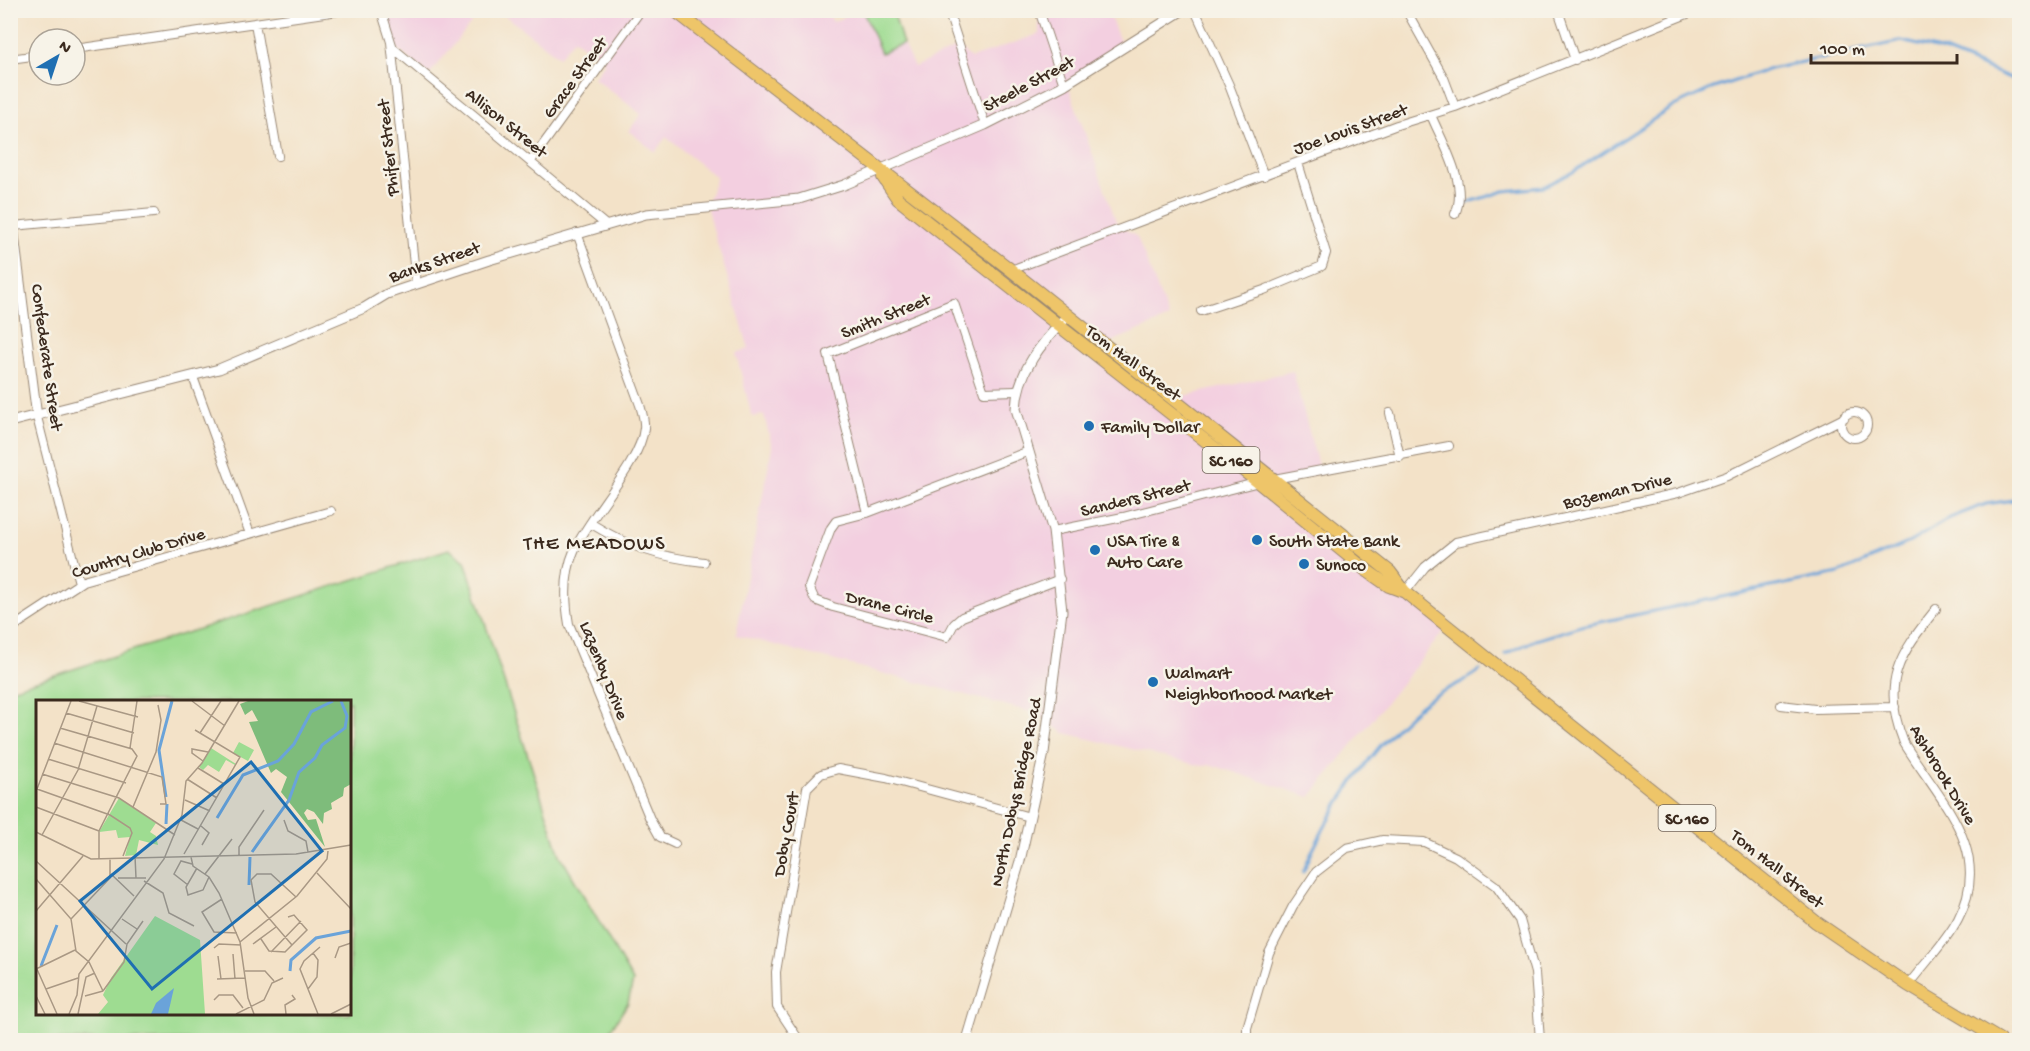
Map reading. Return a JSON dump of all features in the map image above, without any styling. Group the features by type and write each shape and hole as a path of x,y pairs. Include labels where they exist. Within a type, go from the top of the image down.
{"main road":[{"name":"Tom Hall Street","path":"674,10 1011,270 1067,317 1390,572 1405,592 1816,922 1908,985 2000,1041"},
{"name":"Tom Hall Street","path":"880,171 898,199 1057,327 1258,482 1366,570 1389,586 1405,592"}],"street":[{"path":"87,47 345,10"},
{"name":"Phifer Street","path":"381,10 391,42 416,284"},
{"name":"Grace Street","path":"531,161 641,10"},
{"path":"948,10 985,125"},
{"path":"1040,10 1064,85"},
{"name":"Steele Street","path":"880,171 985,125 1064,85 1184,10"},
{"path":"1195,10 1229,85 1264,176"},
{"path":"1407,10 1444,78 1455,107"},
{"path":"1558,10 1575,60"},
{"name":"Joe Louis Street","path":"1011,270 1455,107 1697,10"},
{"path":"255,23 278,156"},
{"name":"Allison Street","path":"391,42 393,48 606,225"},
{"path":"10,59 27,57"},
{"path":"1431,115 1457,181 1460,203 1455,214"},
{"path":"1201,311 1264,290 1322,266 1326,253 1298,163"},
{"name":"Banks Street","path":"10,422 219,369 416,284 578,233 646,214 799,199 880,171"},
{"name":"Confederate Street","path":"10,203 37,417 79,583"},
{"path":"13,226 154,213"},
{"name":"Lazenby Drive","path":"578,233 640,405 645,428 636,450 573,552 567,580 569,624 650,819 660,837 675,844"},
{"name":"Smith Street","path":"867,513 828,354 954,303 984,392 1016,392"},
{"path":"1016,392 1022,374 1067,317"},
{"path":"193,377 250,534"},
{"name":"North Dobys Bridge Road","path":"967,1041 1020,861 1030,817 1044,753 1062,611 1053,531 1016,409 1016,392"},
{"path":"1390,413 1400,457"},
{"name":"Bozeman Drive","path":"1405,592 1425,567 1456,542 1678,493 1727,476 1844,418"},
{"name":"Sanders Street","path":"1053,531 1124,517 1258,482 1449,446"},
{"path":"867,513 1029,451"},
{"name":"Country Club Drive","path":"10,629 79,583 331,512"},
{"name":"Drane Circle","path":"867,513 836,521 831,528 809,587 815,600 833,607 947,637 954,624 962,617 1060,579"},
{"path":"590,523 621,543 649,553 704,562"},
{"name":"Ashbrook Drive","path":"1908,985 1958,921 1971,884 1971,865 1962,833 1904,743 1895,707 1894,675 1902,654 1936,609"},
{"path":"1781,705 1815,709 1895,707"},
{"name":"Doby Court","path":"799,1041 777,1007 776,972 807,788 821,774 838,769 886,778 1030,817"},
{"path":"1247,1041 1247,1028 1269,953 1293,906 1316,872 1347,848 1383,840 1425,842 1456,857 1496,886 1520,920 1535,973 1540,1041"}],"shaded area":[{"path":"827,10 833,22 856,11 863,11 881,53 903,44 914,67 958,47 971,58 1039,34 1039,11 1108,11 1122,47 1067,82 1117,224 1137,237 1169,318 1101,346 1167,400 1293,371 1320,473 1273,483 1270,489 1447,627 1310,797 1212,765 1202,766 1065,733 1035,713 736,635 772,447 764,415 752,417 736,353 749,349 706,206 716,177 666,137 655,152 629,131 641,114 594,78 605,62 574,39 559,57 499,11"},
{"path":"385,11 481,11 429,75 395,47"}],"green space":[{"path":"863,11 893,11 903,44 881,53"},
{"path":"449,549 465,561 560,855 633,981 628,1003 604,1040 11,1040 11,689"}],"waterway":[{"path":"1460,205 1504,191 1543,187 1573,172 1674,106 1711,89 1770,69 1902,41 1944,51 2020,82"},
{"path":"1505,654 1535,640 1581,626 1839,573 1910,542 1950,518 1986,504 2020,499"},
{"path":"1303,872 1338,804 1385,740 1421,705 1480,670"}],"place":[{"name":"Family Dollar","path":"1089,426"},
{"name":"South State Bank","path":"1257,540"},
{"name":"USA Tire & Auto Care","path":"1095,550"},
{"name":"Sunoco","path":"1304,564"},
{"name":"Walmart Neighborhood Market","path":"1153,682"}],"district":[{"name":"THE MEADOWS","path":"595,542"}]}
